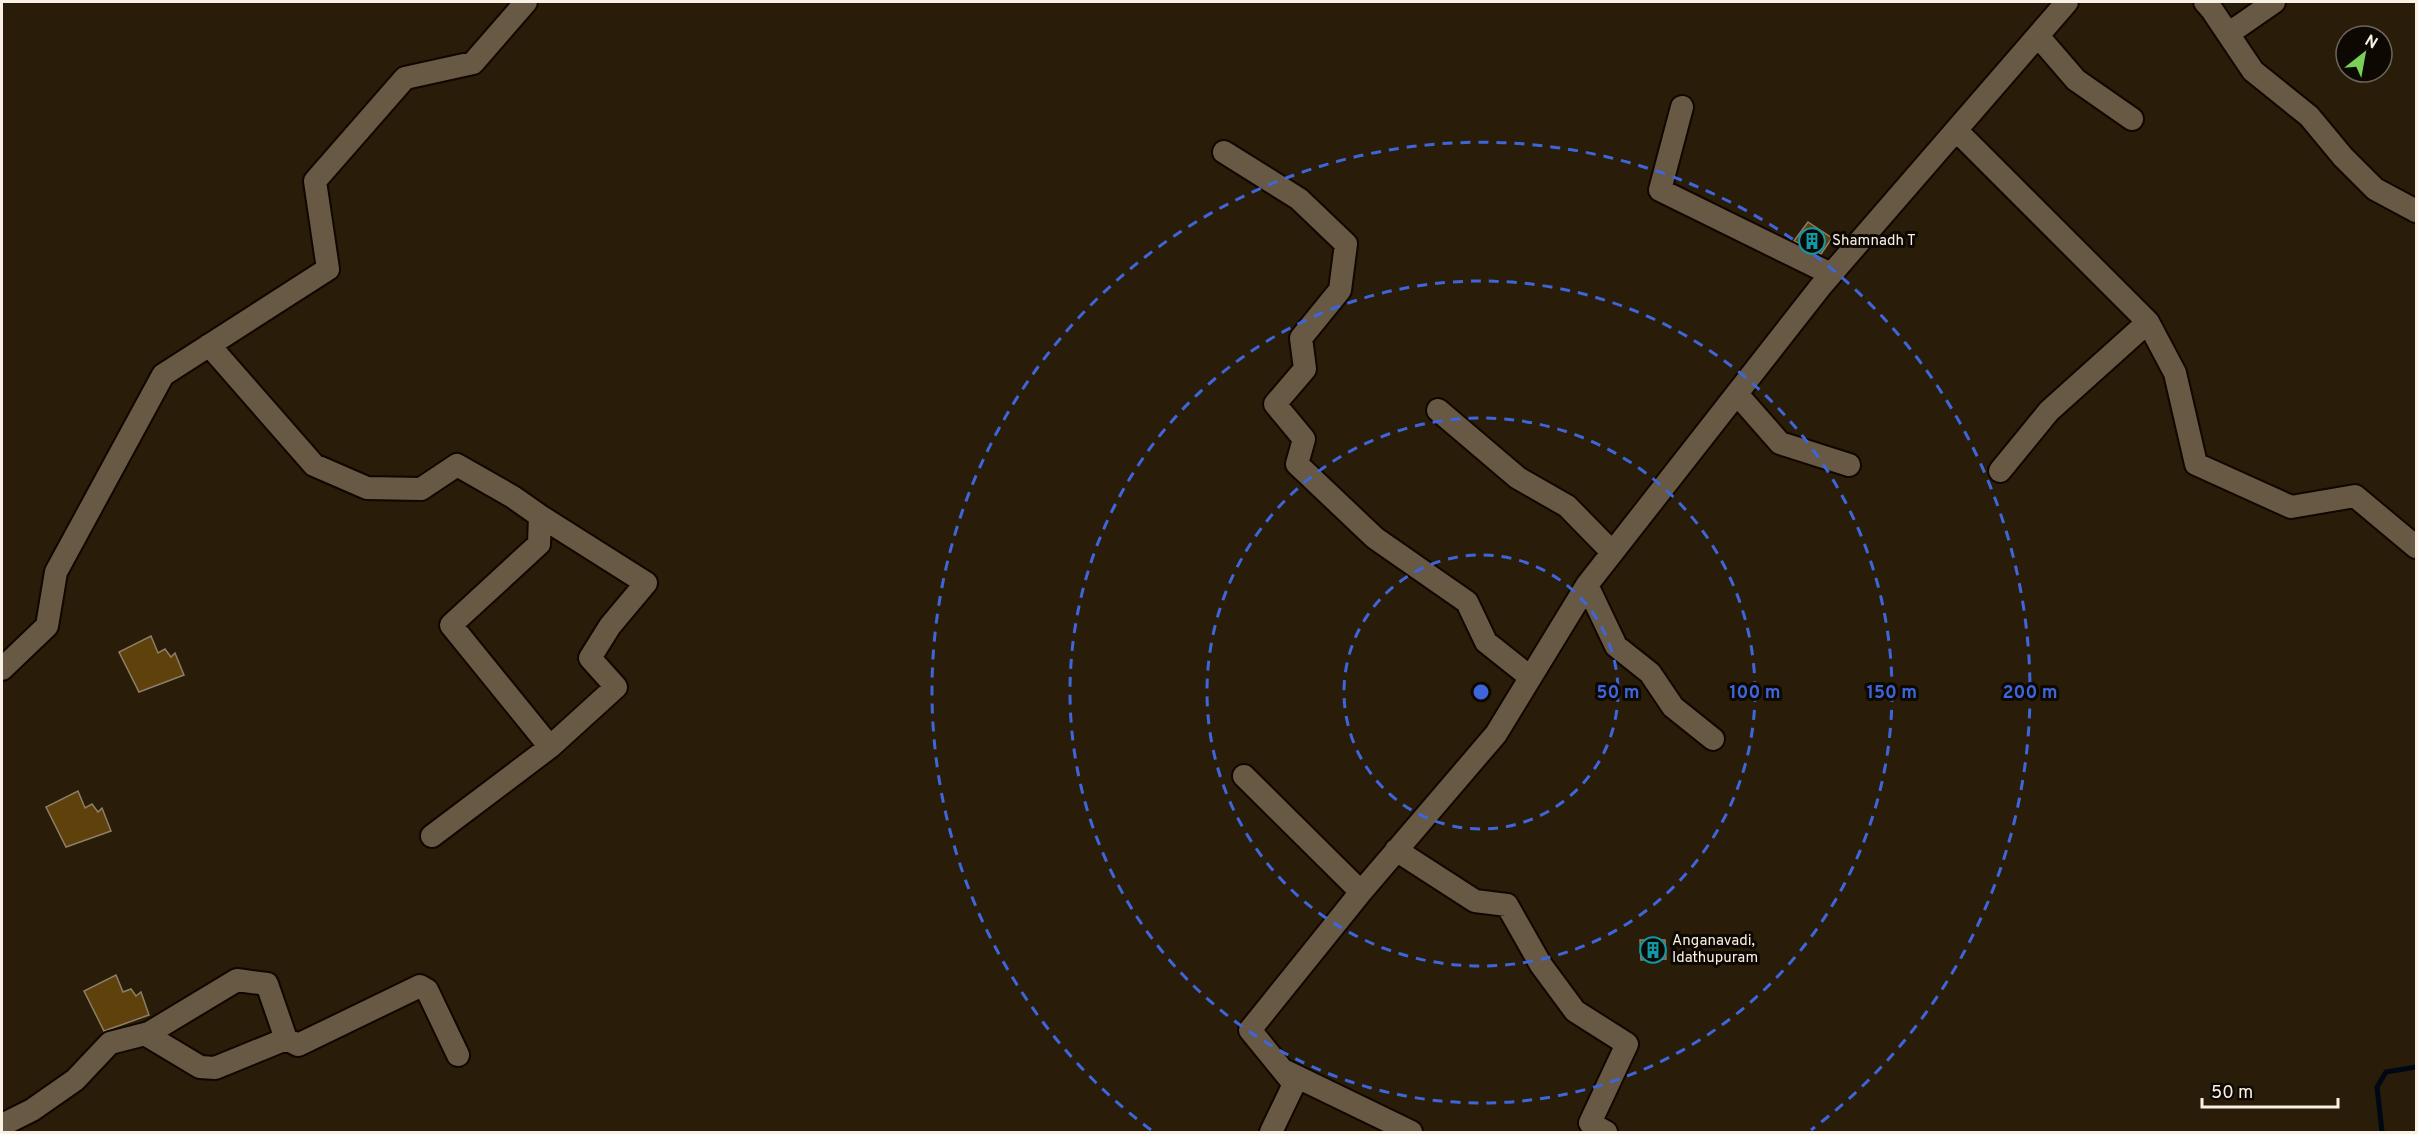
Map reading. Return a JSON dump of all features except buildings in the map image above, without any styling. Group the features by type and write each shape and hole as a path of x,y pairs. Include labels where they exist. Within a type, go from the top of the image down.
{"street":[{"path":"2,669 47,626 56,572 163,375 328,269 315,181 405,78 473,63 526,2"},
{"path":"1271,1132 1294,1084 1250,1030 1361,892 1496,734 1587,585 1831,274 2067,2"},
{"path":"2205,2 2253,71 2309,116 2343,157 2375,189 2416,211"},
{"path":"2228,34 2274,2"},
{"path":"2038,36 2076,80 2132,119"},
{"path":"1682,107 1660,190 1831,274"},
{"path":"1956,130 2148,322 2175,373 2196,464 2291,507 2355,496 2416,547"},
{"path":"1224,152 1299,199 1346,244 1340,290 1301,338 1305,369 1275,404 1304,439 1297,464 1375,538 1467,602 1486,642 1530,677"},
{"path":"2000,471 2049,411 2148,322"},
{"path":"209,345 314,465 367,488 421,489 457,465 513,497 646,583 610,626 590,658 616,687 550,747 432,836"},
{"path":"1737,394 1780,443 1849,465"},
{"path":"1438,410 1518,478 1567,506 1612,552"},
{"path":"540,516 539,544 451,625 550,747"},
{"path":"1587,585 1616,646 1650,673 1673,707 1713,739"},
{"path":"1244,776 1361,892"},
{"path":"1396,850 1475,902 1507,905 1541,965 1575,1011 1628,1044 1590,1123 1606,1132"},
{"path":"2,1125 32,1110 75,1080 110,1043 145,1034 237,980 267,984 286,1039 298,1045 420,986 427,990 458,1055"},
{"path":"145,1034 200,1067 215,1068 286,1039"},
{"path":"1282,1069 1411,1132"}],"waterway":[{"path":"2382,1132 2377,1087 2386,1072 2416,1067"}],"place":[{"name":"Shamnadh T","path":"1812,241"},
{"name":"Anganavadi, Idathupuram","path":"1653,950"}]}
